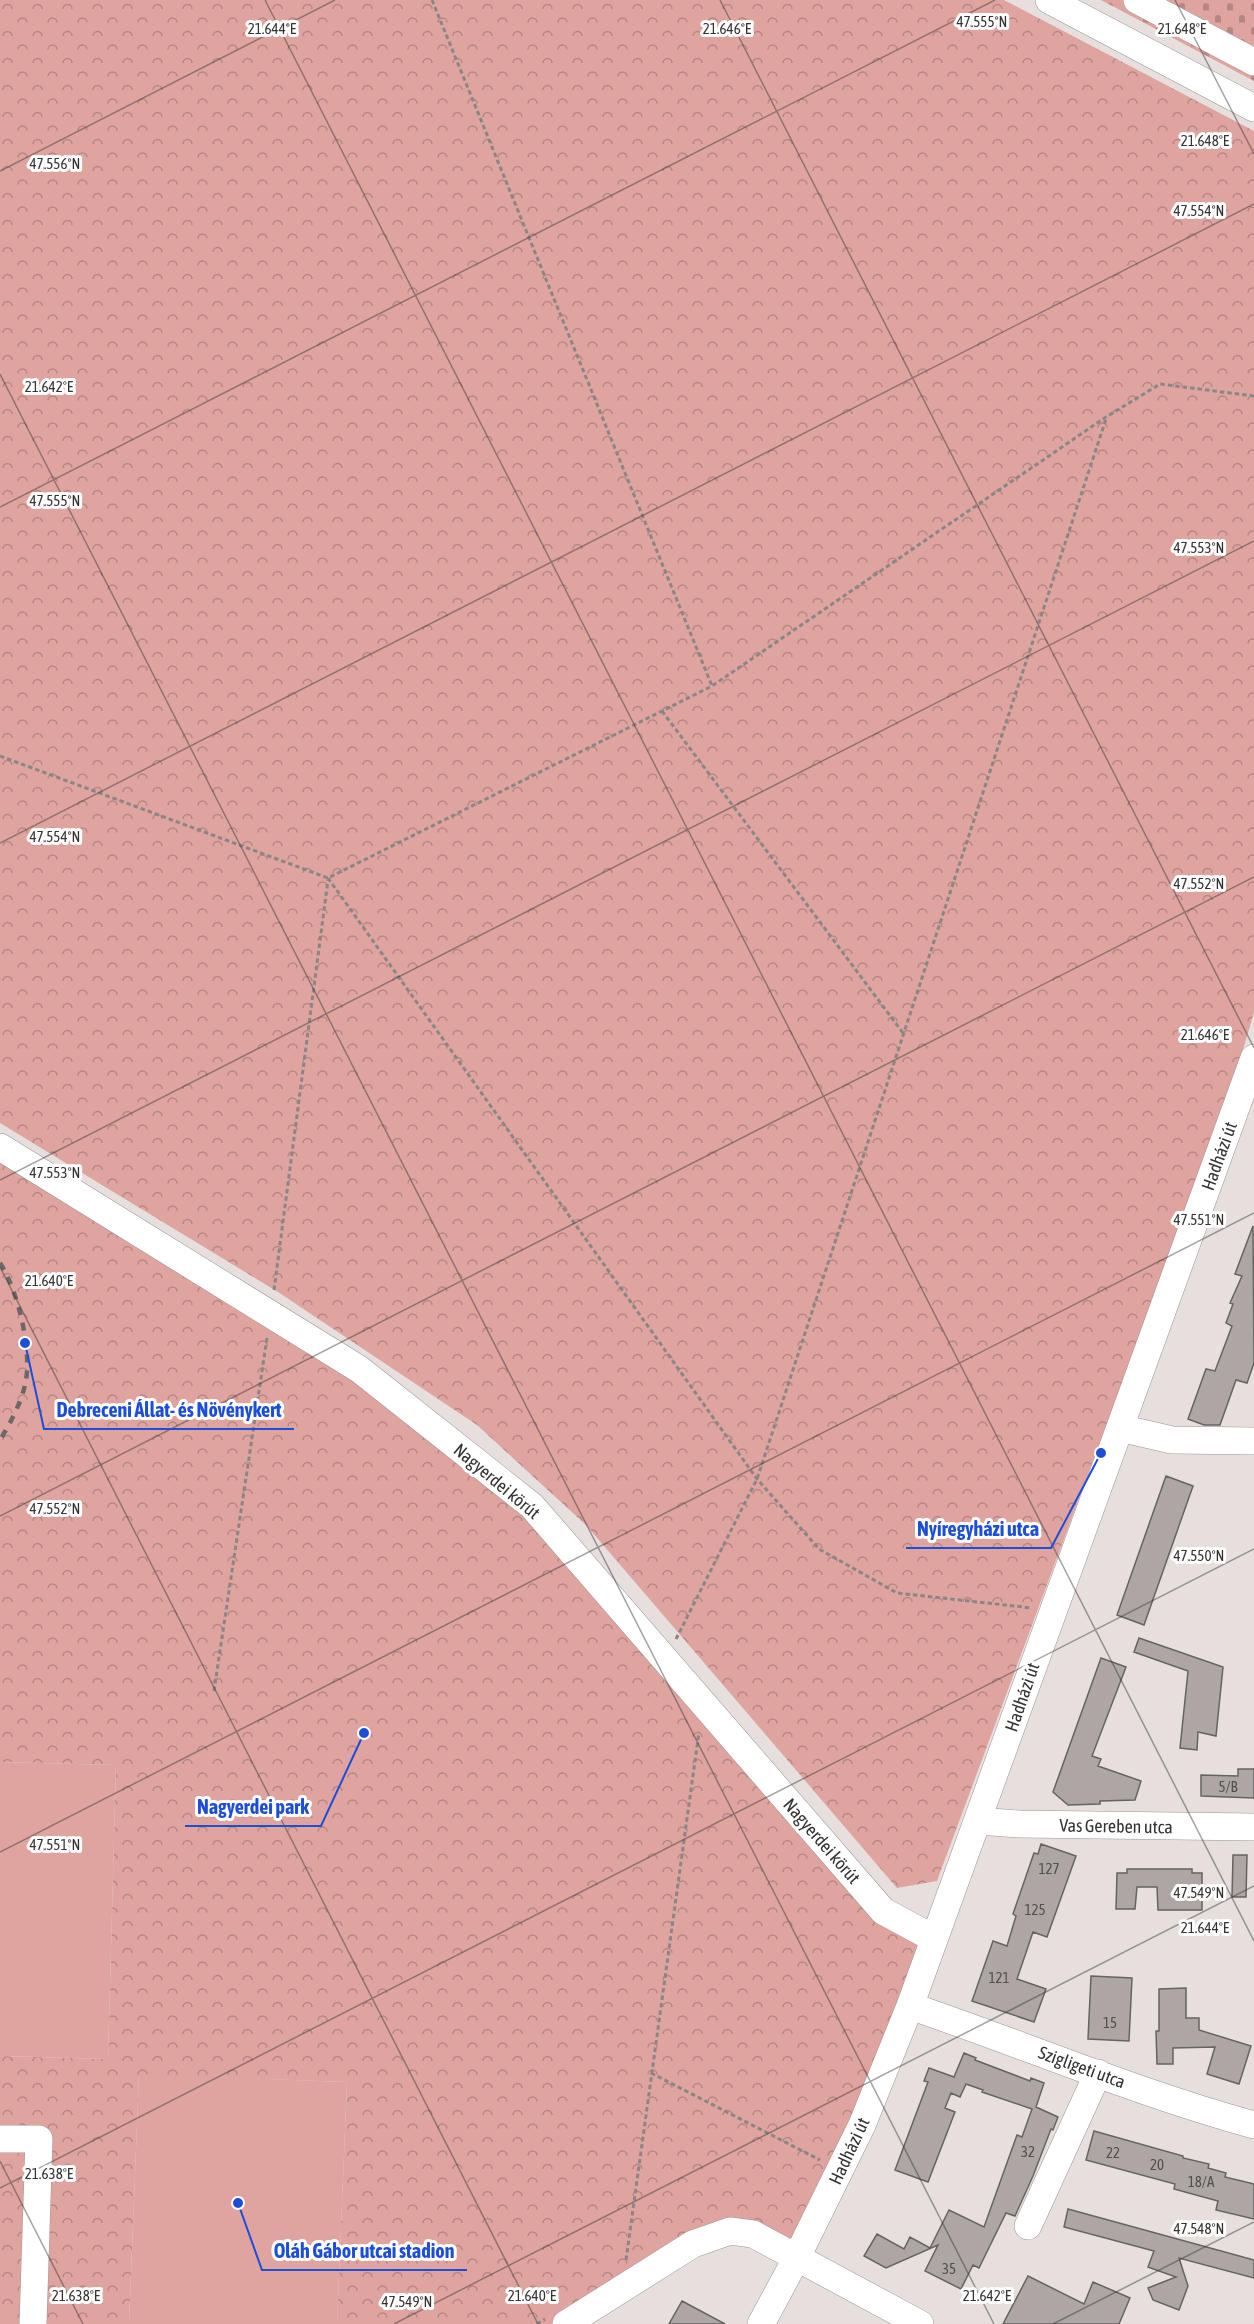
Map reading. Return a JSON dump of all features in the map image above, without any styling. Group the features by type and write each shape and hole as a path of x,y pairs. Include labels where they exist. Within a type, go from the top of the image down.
{"street":[{"path":"1049,0 1254,108"},
{"path":"1137,0 1254,62"},
{"name":"Hadházi út","path":"761,2324 840,2171 871,2104 910,2006 1120,1428 1248,1094 1254,1058"},
{"name":"Nagyerdei körút","path":"0,1147 359,1369 532,1506 883,1911 933,1938"},
{"path":"1120,1428 1172,1440 1254,1441"},
{"name":"Vas Gereben utca","path":"978,1821 1019,1824 1254,1827"},
{"name":"Szigligeti utca","path":"910,2006 1199,2110 1254,2125"},
{"path":"1028,2226 1098,2073"},
{"path":"0,2139 39,2139 33,2324"},
{"path":"566,2324 693,2244 730,2231 753,2234 920,2324"}],"path":[{"path":"432,0 712,686"},
{"path":"328,878 712,686 1106,417 1160,384 1254,396"},
{"path":"666,1660 757,1479 1106,417"},
{"path":"662,711 903,1033"},
{"path":"0,756 328,878 757,1479 819,1549 897,1593 1053,1610"},
{"path":"214,1691 270,1315 328,878"},
{"path":"622,2288 703,1704"},
{"path":"651,2073 840,2171"}],"green space":[{"path":"0,0 1004,0 1254,131 1254,1012 1234,1081 937,1881 897,1888 586,1525 477,1425 278,1292 0,1123"},
{"path":"1101,0 1254,0 1254,81"},
{"path":"0,1147 359,1369 532,1506 883,1911 933,1938 796,2259 730,2231 566,2324 337,2324 347,2082 139,2075 129,2324 0,2324 0,2056 108,2059 116,1765 0,1762"},
{"path":"0,1762 116,1765 108,2059 0,2056"},
{"path":"139,2074 347,2082 337,2324 129,2324"}],"building":[{"path":"1253,1226 1254,1363 1247,1383 1236,1380 1220,1425 1204,1425 1188,1419 1206,1369 1215,1371 1232,1326 1226,1323 1233,1304 1230,1303 1242,1276 1235,1274"},
{"path":"1166,1476 1193,1486 1144,1625 1117,1615"},
{"path":"1139,1638 1223,1667 1216,1736 1198,1732 1197,1750 1180,1748 1188,1671 1134,1652"},
{"path":"1101,1658 1126,1667 1092,1756 1101,1759 1098,1766 1141,1781 1135,1800 1068,1805 1053,1792"},
{"path":"1238,1769 1254,1769 1254,1798 1201,1796 1201,1775 1238,1776"},
{"path":"1041,1844 1076,1856 1047,1937 1033,1932 1017,1979 1046,1989 1034,2022 972,2001 993,1941 1007,1946 1016,1916 1013,1914 1034,1853 1038,1854"},
{"path":"1233,1855 1247,1855 1246,1897 1232,1897"},
{"path":"1127,1869 1192,1869 1192,1873 1202,1873 1202,1910 1158,1910 1157,1887 1137,1887 1135,1909 1116,1909 1117,1873 1127,1873"},
{"path":"1091,1976 1132,1978 1129,2041 1088,2039"},
{"path":"1186,1988 1186,2018 1199,2018 1199,2030 1251,2046 1239,2084 1207,2074 1215,2047 1173,2048 1173,2064 1157,2064 1156,2031 1159,2031 1159,1989"},
{"path":"964,2053 976,2058 975,2060 1030,2081 1031,2078 1044,2083 1036,2107 1058,2117 1015,2216 1006,2213 979,2268 973,2265 961,2289 925,2271 938,2245 886,2268 864,2256 877,2234 904,2249 910,2237 930,2248 949,2210 984,2227 1017,2135 1022,2137 1032,2109 982,2092 983,2090 966,2084 960,2097 951,2093 945,2108 955,2112 928,2182 895,2170 928,2082 924,2081 929,2068 954,2077"},
{"path":"1094,2131 1209,2164 1208,2168 1226,2173 1225,2177 1254,2184 1254,2219 1216,2210 1218,2201 1174,2189 1175,2184 1086,2160"},
{"path":"1068,2209 1254,2260 1254,2278 1179,2258 1188,2286 1179,2310 1153,2300 1148,2288 1176,2277 1148,2267 1154,2251 1064,2227"},
{"path":"1028,2276 1084,2304 1093,2282 1130,2298 1119,2324 1003,2324"},
{"path":"682,2301 725,2324 669,2324"}],"railway":[{"path":"0,1263 18,1305 27,1356 23,1392 15,1413 0,1440"}],"place":[{"name":"Debreceni Állat- és Növénykert","path":"25,1343"},
{"name":"Nyíregyházi utca","path":"1101,1453"},
{"name":"Nagyerdei park","path":"364,1733"},
{"name":"Oláh Gábor utcai stadion","path":"238,2203"}]}
